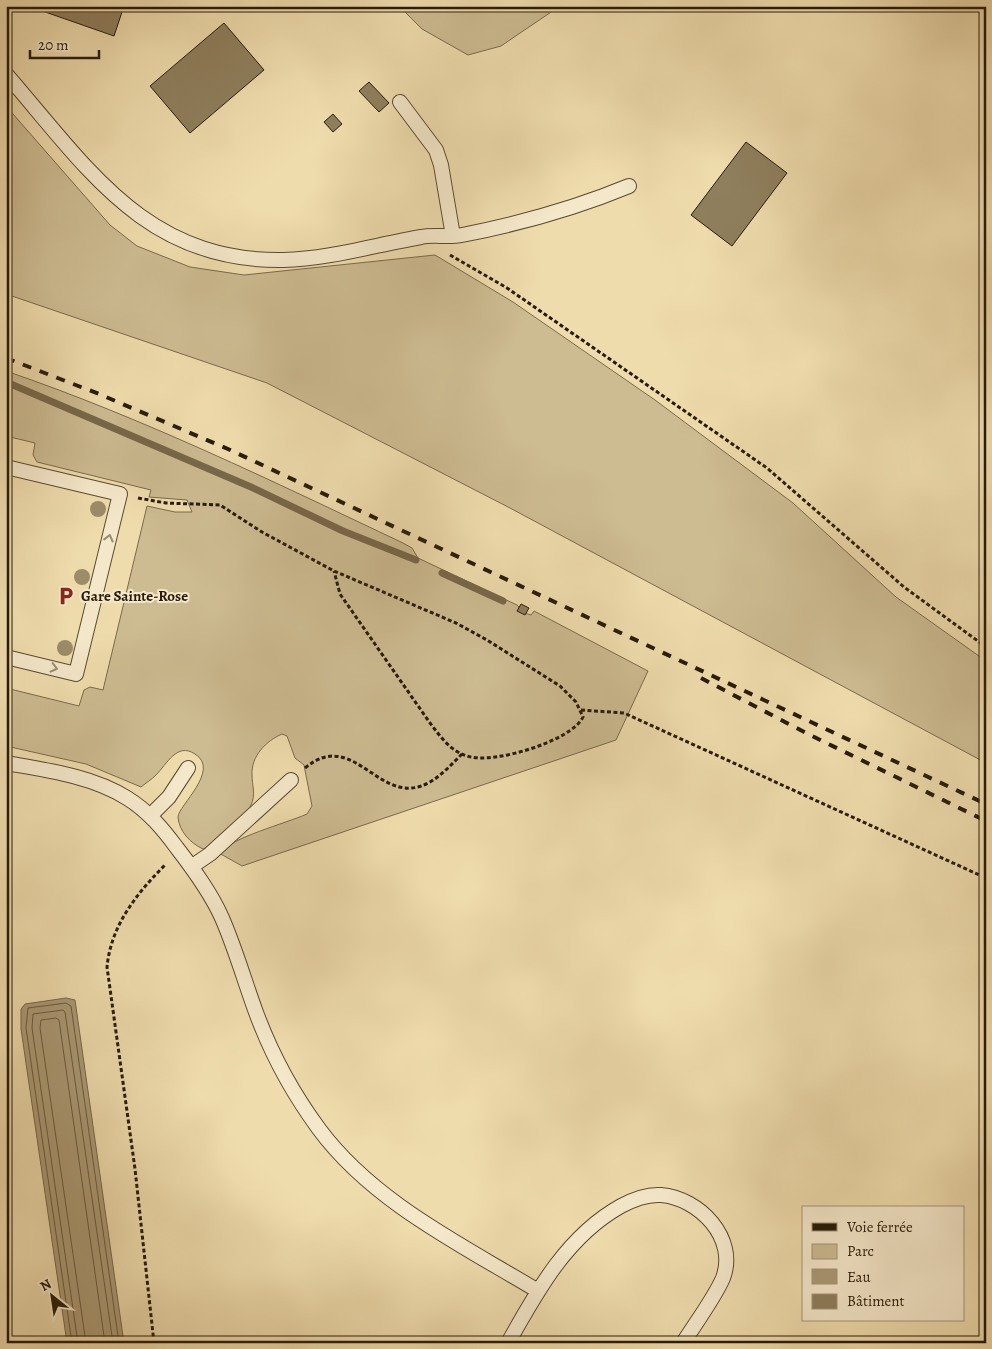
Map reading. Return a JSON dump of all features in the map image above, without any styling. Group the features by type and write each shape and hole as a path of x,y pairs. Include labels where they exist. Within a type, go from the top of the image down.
{"lane":[{"path":"6,74 95,176 124,205 143,220 182,241 230,255 283,260 334,254 423,236 453,236 544,215 588,202 629,186"},
{"path":"400,102 436,150 441,165 453,236"},
{"path":"6,467 120,494 76,674 6,657"},
{"path":"6,763 69,776 104,786 127,798 150,816 179,851 208,891 222,917 257,1015 279,1064 319,1129 340,1154 400,1205 538,1291"},
{"path":"150,816 169,797 188,768"},
{"path":"191,867 210,854 291,780"},
{"path":"508,1343 538,1291 564,1255 592,1226 620,1206 641,1198 661,1195 682,1201 701,1211 714,1224 723,1242 726,1258 723,1277 683,1343"}],"path":[{"path":"443,253 463,262 507,288 767,468 904,586 986,647"},
{"path":"120,494 166,503 220,505 262,532 334,571 456,623 487,640 560,686 581,710 583,716 580,723 571,730 527,749 480,758 462,754 445,742 430,723 340,594 334,571"},
{"path":"581,710 624,713 986,878"},
{"path":"291,780 313,761 334,754 349,759 384,781 398,786 414,786 429,782 462,754"},
{"path":"154,1343 136,1168 107,967 109,947 118,926 140,890 179,851"}],"green space":[{"path":"399,6 560,6 501,46 468,55 422,29"},
{"path":"6,106 110,225 137,246 190,267 244,275 435,255 513,302 655,400 793,503 896,597 986,661 986,763 510,508 267,383 6,294"},
{"path":"6,371 57,389 207,451 403,543 412,548 418,558 517,605 519,607 518,611 531,615 534,611 648,671 616,740 242,866 219,853 247,836 307,814 312,806 304,765 295,758 287,736 282,734 270,741 257,756 252,768 253,798 247,812 216,841 203,849 186,836 180,827 178,817 201,778 202,761 195,754 189,751 178,752 141,787 86,764 6,746 6,688 79,706 84,690 90,687 103,690 147,506 175,512 192,512 187,500 149,497 151,490 37,462 33,455 35,443 6,436"}],"water":[{"path":"66,998 75,1000 124,1343 67,1343 21,1029 21,1009 25,1004"}],"building":[{"path":"28,6 124,6 114,36"},
{"path":"224,23 264,70 190,133 150,86"},
{"path":"369,82 389,103 379,112 359,91"},
{"path":"333,114 342,124 333,132 324,122"},
{"path":"746,142 787,173 732,246 691,215"},
{"path":"521,604 529,608 525,615 517,611"}],"waterway":[{"path":"6,382 251,487 343,531 416,560"},
{"path":"442,573 503,601"}],"railway":[{"path":"6,358 99,394 228,449 986,804"},
{"path":"701,678 808,734 986,821"}],"place":[{"name":"Gare Sainte-Rose","path":"66,596"}]}
